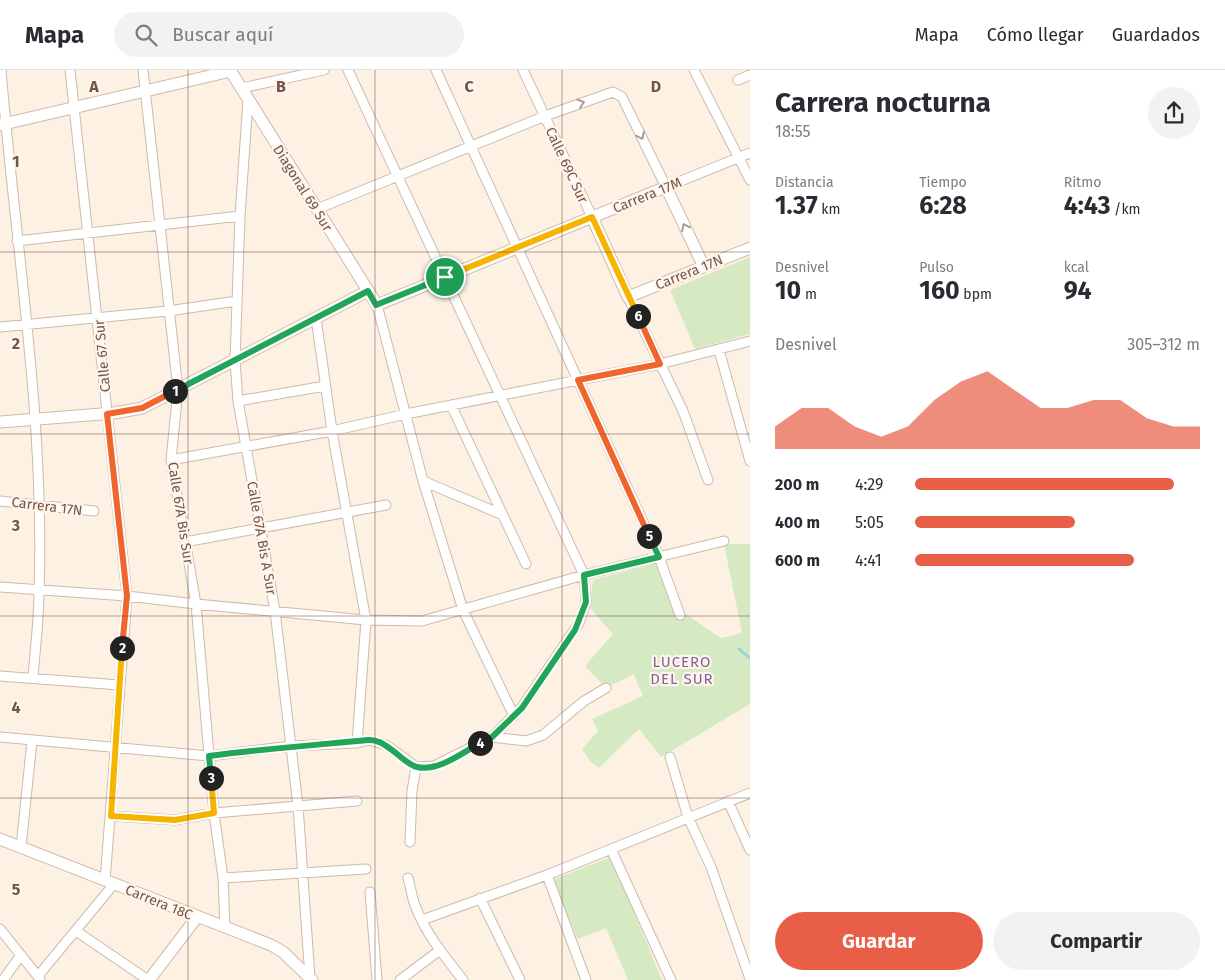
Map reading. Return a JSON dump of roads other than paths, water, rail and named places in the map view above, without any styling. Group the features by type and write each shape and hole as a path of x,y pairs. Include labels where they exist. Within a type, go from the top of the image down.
{"street":[{"path":"1,70 3,125 26,323 34,421 38,505 39,591 33,678"},
{"name":"Calle 67 Sur","path":"70,70 99,317 107,414 127,596 118,685 111,816 110,882"},
{"name":"Calle 67A Bis Sur","path":"143,70 178,390 171,460 196,604 214,813 223,878 225,926"},
{"path":"3,125 231,70"},
{"name":"Diagonal 69 Sur","path":"231,70 376,305"},
{"path":"245,93 324,70"},
{"path":"0,737 209,756 291,746 357,743 369,740 377,741 416,767 428,767 446,762 492,737 514,716 575,630 586,602 584,575 348,70"},
{"path":"436,70 659,557 680,615"},
{"name":"Calle 69C Sur","path":"523,70 690,427 708,480"},
{"path":"694,70 750,180"},
{"path":"738,80 750,75"},
{"path":"316,209 544,116 613,92 618,93 704,267"},
{"name":"Calle 67A Bis A Sur","path":"245,93 235,361 238,401 275,611 298,806 311,979"},
{"name":"Carrera 17M","path":"376,305 750,152"},
{"path":"17,241 240,216"},
{"name":"Carrera 17N","path":"628,296 750,248"},
{"path":"0,422 34,421 107,414 142,408 368,291"},
{"path":"0,328 26,323 168,311 237,301"},
{"path":"376,305 423,481 463,610 514,716"},
{"path":"316,318 332,431 348,511 366,620 357,743"},
{"path":"171,460 332,431 406,414 660,364 750,341"},
{"path":"720,350 750,460"},
{"path":"238,401 326,386"},
{"path":"451,405 526,564"},
{"path":"423,481 503,514"},
{"name":"Carrera 17N","path":"0,501 94,511"},
{"path":"185,542 386,505"},
{"path":"0,587 127,596 366,620 422,621 584,575 724,541"},
{"path":"0,676 118,685"},
{"path":"492,737 526,741 543,735 584,701 606,688"},
{"path":"21,847 32,741"},
{"path":"670,757 688,817 711,867 750,979"},
{"path":"410,842 412,791 416,767"},
{"path":"422,920 547,875 750,793"},
{"path":"111,816 175,820 214,813 357,801"},
{"path":"728,801 748,838 750,850"},
{"name":"Carrera 18C","path":"0,838 277,948 311,979"},
{"path":"611,850 671,980"},
{"path":"223,878 366,869"},
{"path":"547,875 586,980"},
{"path":"408,878 416,908 422,920 440,950 464,980"},
{"path":"0,929 39,978 76,931 110,882"},
{"path":"370,892 377,980"},
{"path":"480,898 520,980"},
{"path":"76,931 149,980 197,917"},
{"path":"400,980 440,950"},
{"path":"3,980 21,955"}],"waterway":[{"path":"739,649 750,658"}],"district":[{"name":"LUCERO DEL SUR","path":"682,670"}]}
